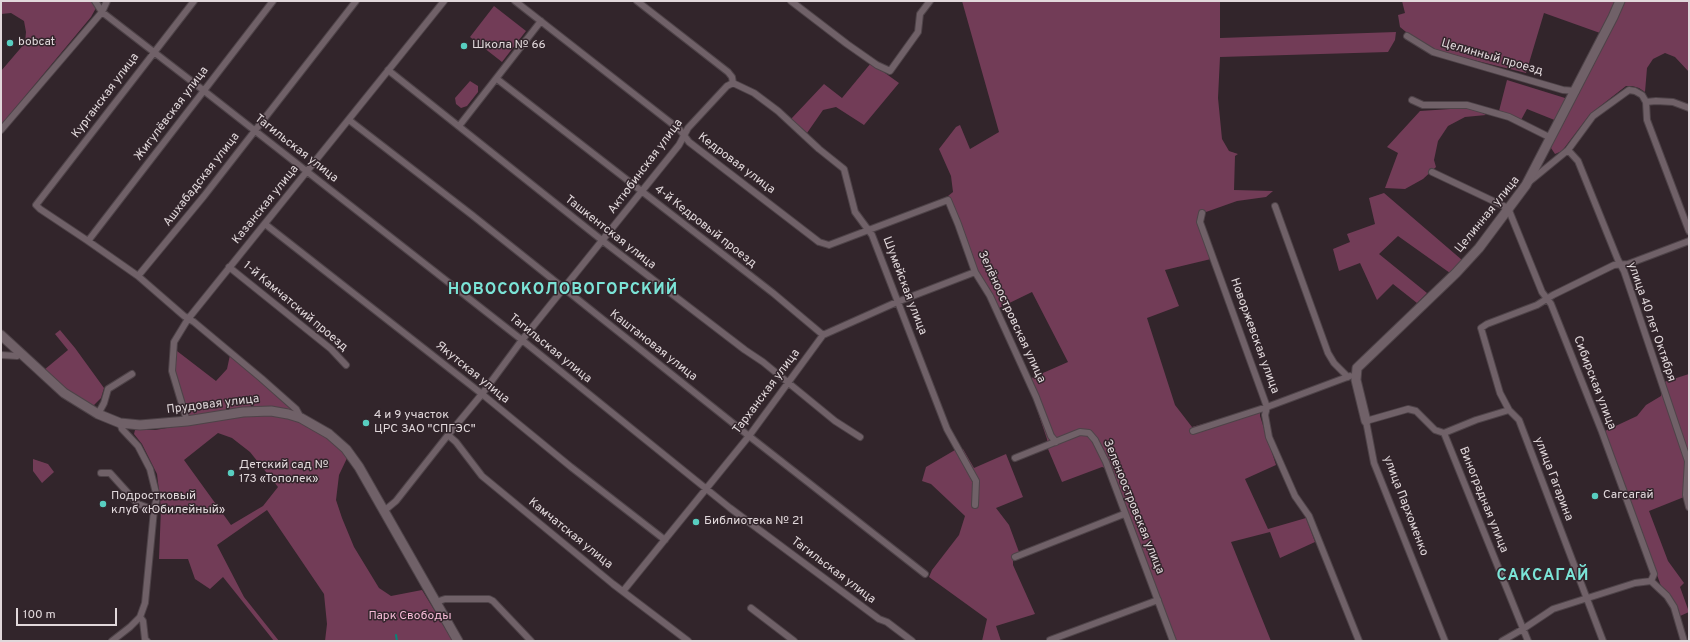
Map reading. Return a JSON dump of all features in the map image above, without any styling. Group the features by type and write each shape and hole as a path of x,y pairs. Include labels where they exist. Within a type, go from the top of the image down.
{"main road":[{"path":"1526,185 1576,91 1620,1"},
{"name":"Целинная улица","path":"1352,376 1364,359 1456,273 1479,248 1526,185"},
{"name":"Прудовая улица","path":"1,334 64,393 98,414 120,423 140,426 187,421 243,412 262,411 288,414 301,418 329,434 346,449 360,467 458,641"},
{"name":"улица Пархоменко","path":"1352,376 1366,421"}],"street":[{"name":"Тагильская улица","path":"95,1 102,12 522,340 730,508 848,596 912,641"},
{"path":"1,130 102,12 107,1"},
{"name":"Курганская улица","path":"88,241 36,205 194,1"},
{"name":"Жигулёвская улица","path":"88,241 273,1"},
{"name":"Ашхабадская улица","path":"138,276 204,196 356,1"},
{"name":"Казанская улица","path":"187,421 172,371 174,342 188,319 444,1"},
{"name":"Кедровая улица","path":"515,1 674,125 689,142 819,242 829,245 948,200"},
{"name":"Шумейская улица","path":"637,1 728,72 732,77 733,83 754,93 778,111 819,149 841,166 846,176 855,212 872,235 947,429 976,481 975,505"},
{"path":"791,1 847,44 877,65 890,71 918,32 920,14 930,1"},
{"path":"459,126 541,21"},
{"name":"Целинный проезд","path":"1407,36 1433,52 1563,90 1576,91"},
{"name":"Ташкентская улица","path":"388,70 602,241 745,350 763,362 835,422 860,437"},
{"name":"4-й Кедровый проезд","path":"497,79 773,293 823,335"},
{"name":"Актюбинская улица","path":"384,511 396,501 482,394 563,288 679,145 688,128 727,86 733,83"},
{"name":"Целинная улица","path":"1526,185 1568,150 1593,116 1629,90 1635,91 1642,95 1646,102"},
{"path":"1412,100 1423,105 1466,105 1481,109 1509,117 1551,138"},
{"path":"1689,108 1673,102 1646,102 1647,120 1689,231"},
{"name":"Каштановая улица","path":"349,120 472,215 925,574"},
{"name":"улица 40 лет Октября","path":"1568,150 1578,161 1624,271 1688,462 1686,495 1689,507"},
{"path":"1432,172 1508,208"},
{"name":"Зелёноостровская улица","path":"948,200 975,272 990,296 1036,397 1051,436 1056,442"},
{"path":"1275,206 1328,353 1334,363 1343,371 1352,376"},
{"name":"Сибирская улица","path":"1508,208 1542,292 1552,304 1599,425 1654,574 1651,582"},
{"name":"Новоржевская улица","path":"1202,213 1200,222 1267,407 1265,415 1269,437 1295,496 1309,516 1358,641"},
{"name":"Якутская улица","path":"265,224 665,540"},
{"path":"88,241 138,276 261,378 296,409 301,418"},
{"path":"1547,299 1614,265 1621,265 1689,241"},
{"name":"1-й Камчатский проезд","path":"229,267 331,349 346,365"},
{"name":"Тарханская улица","path":"624,590 749,436 823,335 897,302 975,272"},
{"name":"улица Гагарина","path":"1547,299 1537,305 1487,324 1481,328 1500,393 1509,410 1519,420 1603,641"},
{"path":"1,355 17,356 21,353"},
{"path":"98,414 104,403 108,389 132,374"},
{"path":"1193,431 1267,407 1352,376"},
{"path":"1366,421 1408,409 1416,411 1435,430 1444,433 1476,420 1509,410"},
{"name":"улица Пархоменко","path":"1366,421 1374,463 1445,641"},
{"path":"112,641 140,617 145,603 154,510 157,497 150,469 138,446 122,429 120,423"},
{"name":"Зеленоостровская улица","path":"1015,458 1080,432 1089,433 1095,440 1106,462 1124,514 1173,641"},
{"name":"Виноградная улица","path":"1444,433 1528,641"},
{"name":"Камчатская улица","path":"448,435 456,442 482,476 613,584 624,590 631,598 688,641"},
{"path":"101,473 110,473 138,504 154,510"},
{"path":"1015,557 1124,514"},
{"path":"1502,641 1523,629 1546,612 1635,583 1651,582 1667,596 1674,607 1684,641"},
{"path":"436,602 445,599 489,598 531,641"},
{"path":"1050,640 1158,600"},
{"path":"751,608 794,641"},
{"path":"140,617 143,621 145,639 147,641"}],"green space":[{"path":"1,1 94,1 96,8 91,17 1,125 1,71 25,43 26,32 24,21 11,13 1,14"},
{"path":"962,1 1220,1 1220,38 1396,32 1395,40 1388,52 1220,57 1218,98 1222,139 1229,151 1238,154 1235,156 1234,190 1273,191 1266,197 1237,201 1206,212 1202,216 1211,259 1165,270 1179,306 1147,318 1175,405 1192,427 1260,408 1260,416 1276,465 1245,479 1268,529 1306,518 1315,542 1280,558 1270,532 1231,542 1271,641 1175,641 1112,470 1102,467 1062,482 1048,449 1047,439 1027,380 1068,362 1032,292 997,309 976,276 948,196 953,192 951,176 939,149 956,127 960,125 970,149 999,132"},
{"path":"1402,1 1616,1 1600,33 1544,13 1526,73 1437,51 1417,41 1400,27 1398,15 1405,13"},
{"path":"1625,1 1689,1 1689,72 1675,57 1665,53 1653,59 1647,68 1645,92 1639,88 1626,86 1590,114 1562,151 1555,154 1551,148 1552,145"},
{"path":"494,6 526,31 502,62 470,37"},
{"path":"871,63 899,83 864,125 836,107 823,110 807,133 791,119 824,84 842,98"},
{"path":"1507,80 1565,98 1566,102 1557,121 1527,109 1521,120 1499,111"},
{"path":"470,81 478,86 478,92 467,106 461,108 456,104 455,98"},
{"path":"1465,108 1477,110 1486,115 1465,117 1448,126 1438,141 1434,160 1436,167 1423,179 1405,189 1385,188 1398,153 1387,147 1420,111"},
{"path":"1384,193 1462,260 1450,273 1398,236 1379,254 1427,293 1417,303 1393,284 1377,300 1360,263 1339,271 1333,249 1350,242 1347,234 1375,224 1369,198"},
{"path":"60,330 104,388 101,398 92,407 67,390 44,370 68,350 55,334"},
{"path":"177,351 216,381 227,369 230,355 296,413 189,416 175,371"},
{"path":"1689,374 1689,504 1684,497 1649,511 1668,561 1684,583 1680,587 1689,612 1680,616 1677,606 1661,586 1605,431 1637,416 1646,405 1661,396 1664,382"},
{"name":"Парк Свободы","path":"265,414 288,417 319,430 348,456 339,475 336,500 354,547 379,588 391,596 422,590 453,641 325,641 327,624 324,594 267,510 217,545 244,597 279,641 274,641 223,577 210,589 195,579 188,559 159,559 161,508 157,474 142,444 134,434 135,430 155,430 244,415","holes":["218,433 232,438 250,452 278,487 263,506 231,525 184,460"]},
{"path":"963,449 974,468 1006,454 1023,497 996,508 1009,525 1019,552 1013,556 1013,565 1035,614 996,626 1001,641 982,641 987,619 929,577 932,570 959,535 965,516 931,484 922,481 926,467 955,450"},
{"path":"33,459 48,464 54,472 42,483 33,471"}],"waterway":[{"path":"396,635 397,641"}],"place":[{"name":"bobcat","path":"10,43"},
{"name":"Школа № 66","path":"464,46"},
{"name":"4 и 9 участок ЦРС ЗАО \"СПГЭС\"","path":"366,423"},
{"name":"Детский сад № 173 «Тополек»","path":"231,473"},
{"name":"Сагсагай","path":"1595,496"},
{"name":"Подростковый клуб «Юбилейный»","path":"103,504"},
{"name":"Библиотека № 21","path":"696,522"}],"district":[{"name":"НОВОСОКОЛОВОГОРСКИЙ","path":"563,291"},
{"name":"САКСАГАЙ","path":"1543,577"}]}
